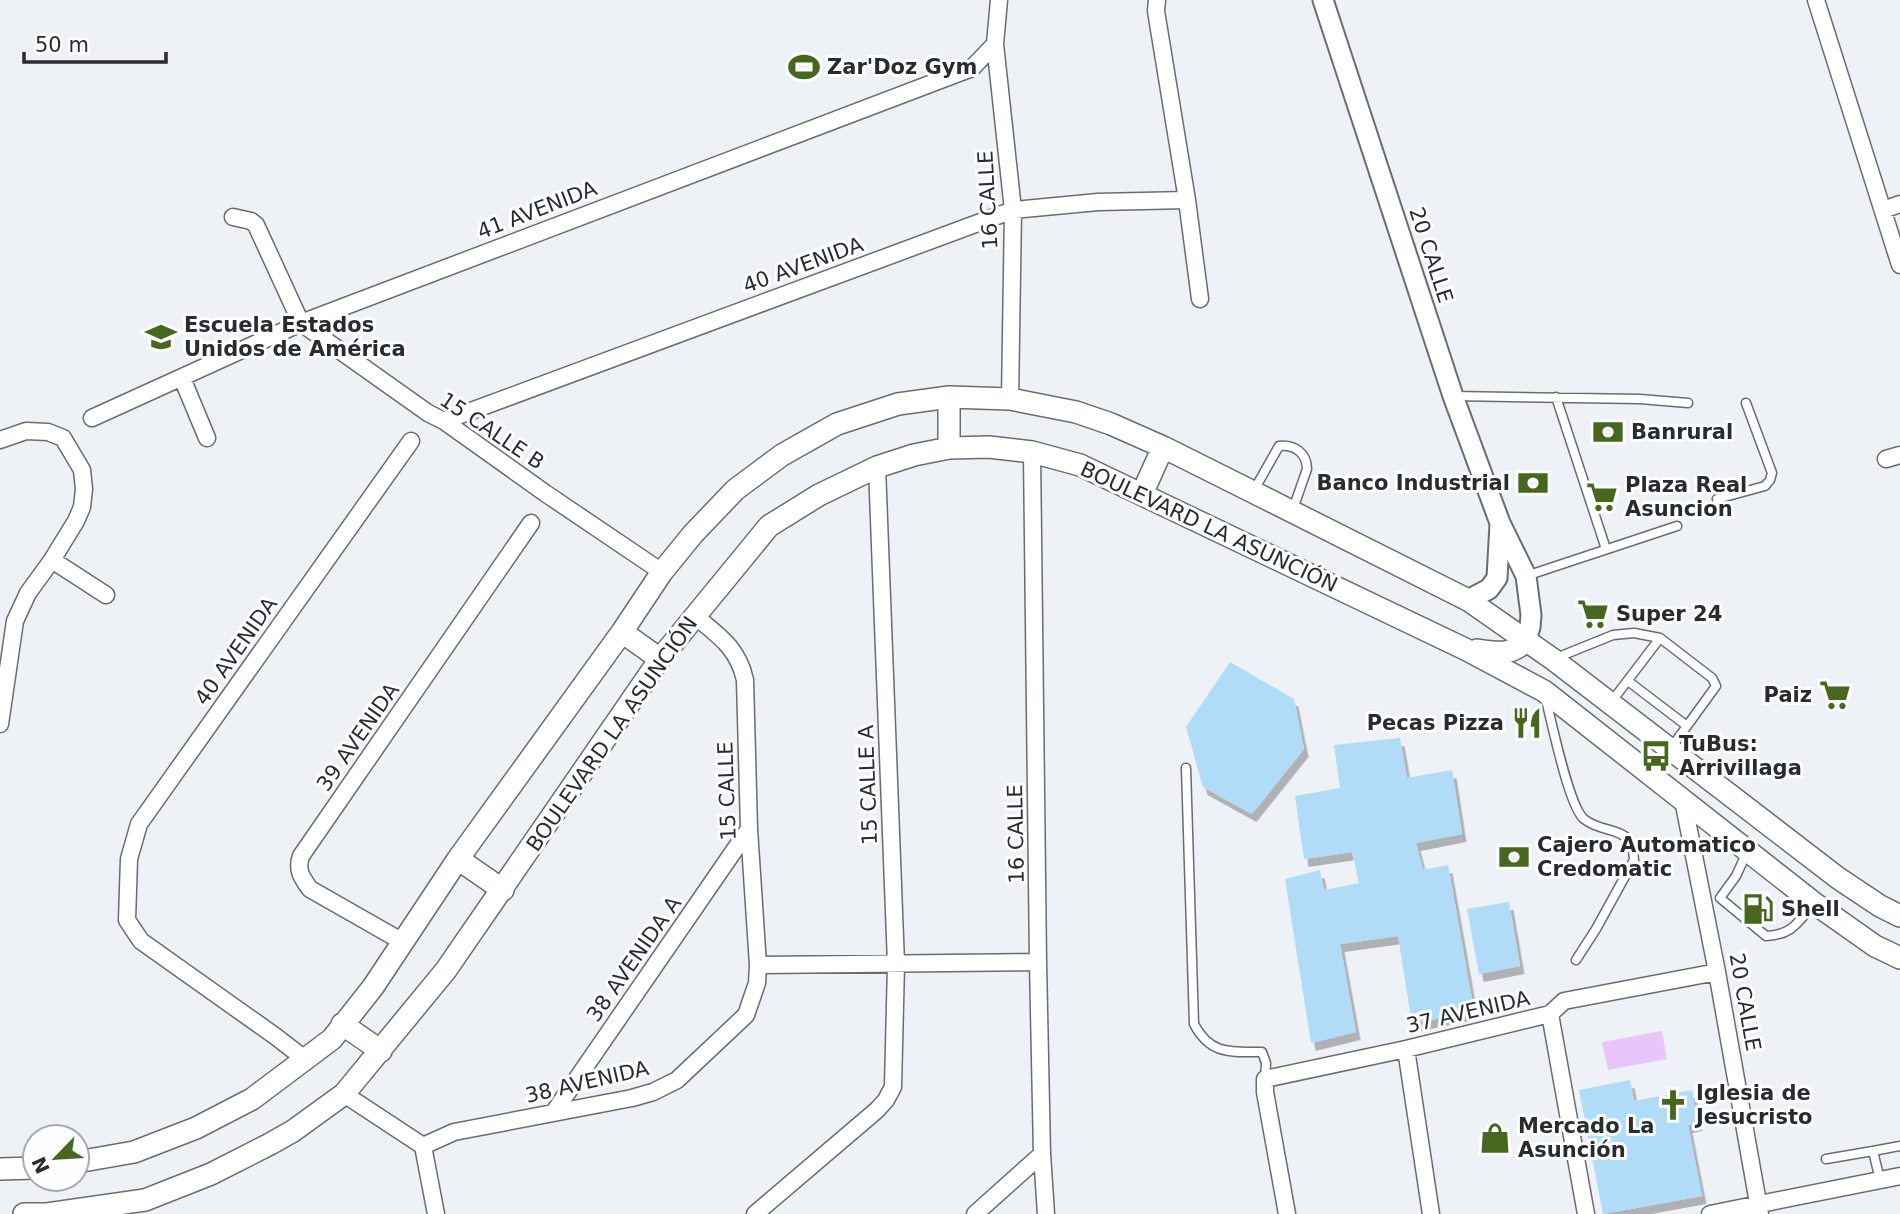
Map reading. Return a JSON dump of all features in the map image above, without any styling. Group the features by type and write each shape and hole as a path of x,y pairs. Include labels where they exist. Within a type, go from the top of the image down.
{"main road":[{"path":"950,397 950,449"},
{"path":"91,1160 134,1152 196,1128 252,1100 332,1040 373,987 458,859 622,632 662,572 692,534 736,490 782,455 837,424 898,404 950,397 1010,399 1076,412 1111,424 1163,447 1468,600 1671,748 1838,878 1900,916"},
{"name":"BOULEVARD LA ASUNCIÓN","path":"24,1214 145,1200 211,1174 270,1144 344,1094 446,970 660,659 769,526 819,495 877,467 914,455 950,449 989,447 1032,453 1080,465 1465,649 1544,691 1814,903 1875,946 1900,958"},
{"path":"1142,494 1163,447"},
{"path":"622,632 660,659"},
{"path":"1465,649 1509,652 1526,640"},
{"path":"458,859 502,890"},
{"path":"342,1024 381,1051"},
{"path":"0,1169 21,1168"}],"street":[{"name":"16 CALLE","path":"999,0 995,44 1013,210 1010,399"},
{"name":"20 CALLE","path":"1323,0 1453,396 1500,523 1526,576 1531,615 1526,640"},
{"path":"1816,0 1900,265"},
{"path":"1157,6 1200,299"},
{"name":"41 AVENIDA","path":"92,418 301,323 972,68 995,44"},
{"name":"40 AVENIDA","path":"444,421 1013,210 1098,202 1187,200"},
{"path":"1883,210 1900,204"},
{"path":"233,217 246,219 256,225 301,323"},
{"name":"15 CALLE B","path":"301,323 662,572"},
{"path":"182,378 207,438"},
{"path":"0,440 26,431 48,432 63,439 82,470 84,489 82,507 76,521 28,593 15,621 0,724"},
{"name":"40 AVENIDA","path":"306,1060 141,941 127,920 129,859 139,824 411,441"},
{"name":"16 CALLE","path":"1032,453 1038,962 1046,1214"},
{"name":"15 CALLE A","path":"755,1214 877,1110 893,1087 896,964 877,467"},
{"name":"39 AVENIDA","path":"403,942 310,889 299,870 301,856 531,523"},
{"name":"20 CALLE","path":"1468,600 1489,589 1497,578 1500,523"},
{"path":"52,560 106,595"},
{"name":"15 CALLE","path":"695,616 731,647 743,668 748,829 757,983"},
{"name":"20 CALLE","path":"1683,800 1759,1209"},
{"name":"38 AVENIDA A","path":"554,1112 748,829"},
{"path":"758,965 1038,962"},
{"name":"37 AVENIDA","path":"1265,1079 1406,1049 1550,1014 1564,1001 1717,972"},
{"name":"38 AVENIDA","path":"423,1146 454,1132 632,1098 677,1080 746,1015 757,983"},
{"path":"1550,1014 1586,1214"},
{"path":"1406,1049 1431,1214"},
{"path":"1265,1079 1287,1214"},
{"path":"344,1094 423,1146 436,1214"},
{"path":"975,1214 1042,1154"},
{"path":"1710,1214 1759,1209 1900,1176"}],"lane":[{"path":"1453,396 1640,399 1688,403"},
{"path":"1556,397 1606,549"},
{"path":"1717,499 1765,486 1770,480 1772,473 1746,403"},
{"path":"1253,492 1279,446 1296,448 1307,464 1307,469 1292,512"},
{"path":"1526,576 1677,526"},
{"path":"1553,660 1613,635 1634,633 1660,638 1715,681 1716,686 1671,748"},
{"path":"1611,703 1660,638"},
{"path":"1628,681 1687,726"},
{"path":"1544,691 1576,809 1584,819 1623,834 1631,841 1634,851 1634,860 1597,929 1576,960"},
{"path":"1186,768 1194,1024 1201,1038 1210,1046 1227,1051 1262,1052 1266,1063 1265,1079"},
{"path":"1720,898 1748,850"},
{"path":"1702,900 1720,898 1766,936 1780,936 1792,930 1814,903"},
{"path":"1826,1158 1900,1146"},
{"path":"1873,1151 1880,1180"}],"shaded area":[{"path":"1662,1031 1667,1059 1608,1070 1602,1042"}],"building":[{"path":"1230,662 1294,699 1304,749 1252,814 1203,787 1186,727"},
{"path":"1400,738 1407,778 1452,770 1462,834 1416,843 1423,870 1448,865 1474,1011 1412,1024 1398,936 1340,944 1356,1032 1311,1043 1285,879 1320,870 1324,890 1359,883 1352,852 1304,859 1295,796 1340,788 1334,745"},
{"path":"1509,902 1520,966 1479,974 1467,909"},
{"path":"1630,1080 1634,1101 1692,1090 1698,1123 1688,1125 1702,1196 1603,1214 1579,1090"}],"place":[{"name":"Zar'Doz Gym","path":"804,67"},
{"name":"Escuela Estados Unidos de América","path":"161,337"},
{"name":"Banrural","path":"1608,432"},
{"name":"Banco Industrial","path":"1533,483"},
{"name":"Plaza Real Asuncion","path":"1602,497"},
{"name":"Super 24","path":"1593,614"},
{"name":"Paiz","path":"1835,695"},
{"name":"Pecas Pizza","path":"1527,723"},
{"name":"TuBus: Arrivillaga","path":"1656,756"},
{"name":"Cajero Automatico Credomatic","path":"1514,857"},
{"name":"Shell","path":"1758,909"},
{"name":"Iglesia de Jesucristo","path":"1673,1105"},
{"name":"Mercado La Asunción","path":"1495,1138"}]}
